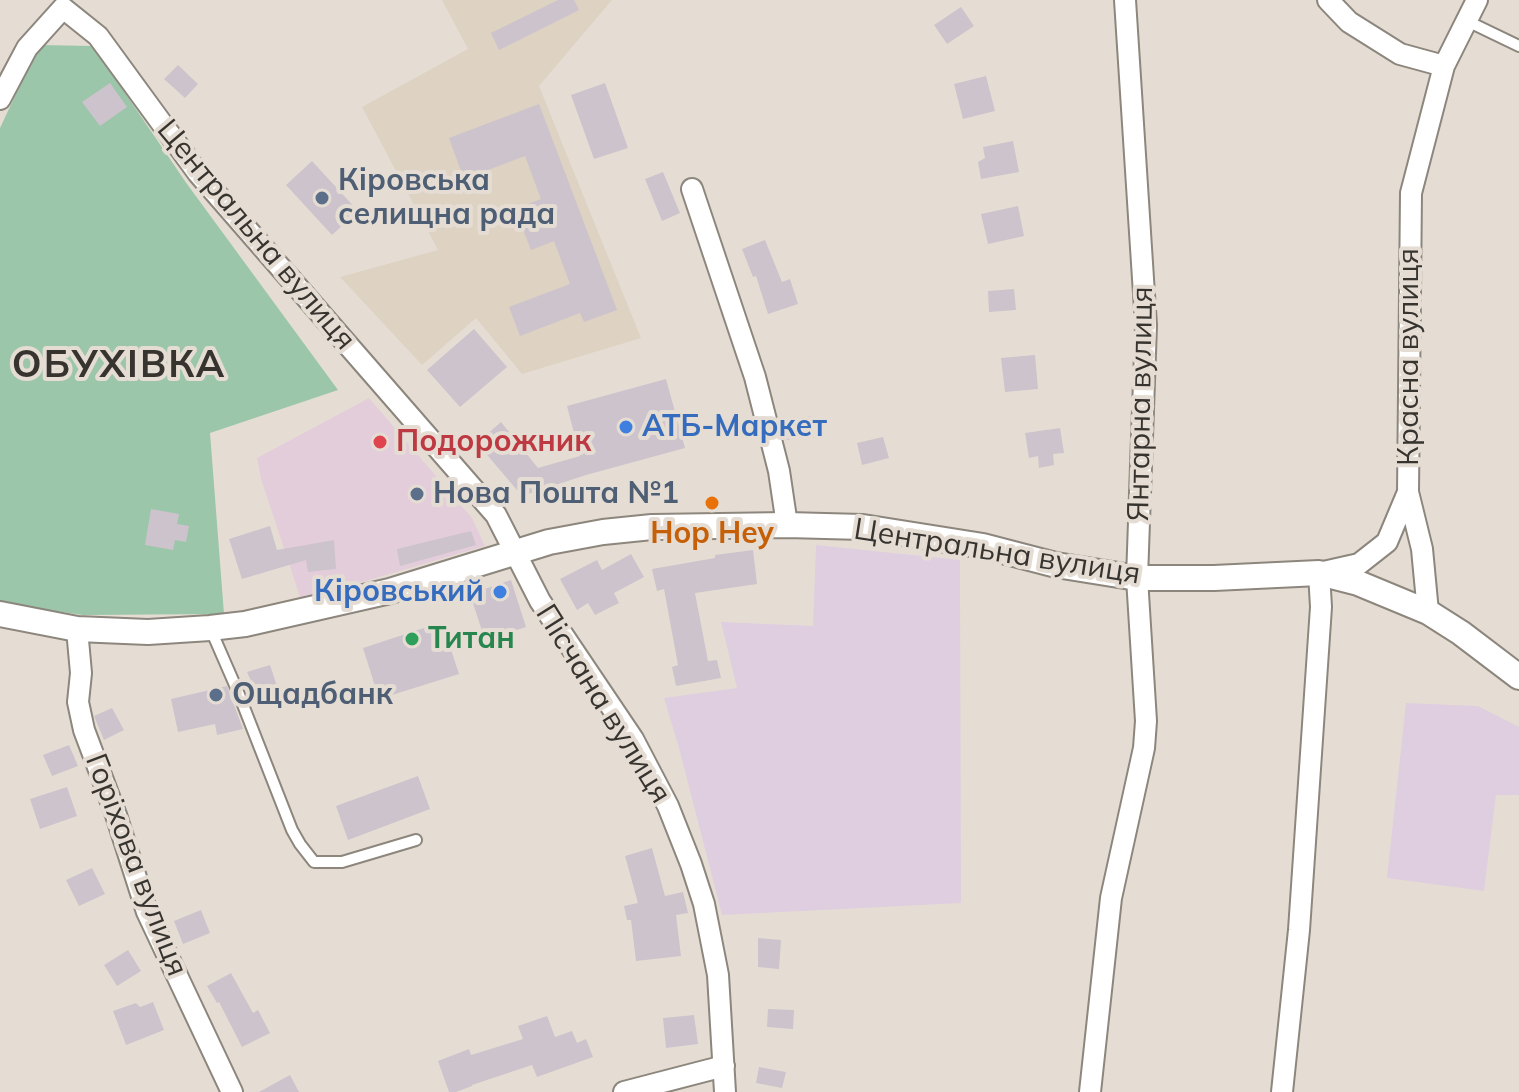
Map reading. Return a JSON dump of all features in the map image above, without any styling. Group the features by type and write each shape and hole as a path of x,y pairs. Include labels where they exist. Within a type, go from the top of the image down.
{"street":[{"path":"1328,0 1349,22 1400,54 1444,66"},
{"name":"Красна вулиця","path":"1428,612 1422,549 1408,492 1411,193 1444,66 1477,0"},
{"name":"Янтарна вулиця","path":"1090,1092 1111,898 1144,748 1146,721 1137,578 1146,325 1126,1"},
{"name":"Центральна вулиця","path":"0,99 27,48 62,4 98,36 198,173 496,515 514,554"},
{"path":"692,189 755,377 779,471 787,525"},
{"path":"1282,1092 1300,915 1321,607 1319,573 1359,564 1387,542 1408,492"},
{"name":"Центральна вулиця","path":"0,614 77,629 148,632 210,628 245,624 390,591 549,542 603,532 652,527 787,525 863,527 983,546 1056,565 1137,578 1319,573 1358,583 1428,612"},
{"name":"Пісчана вулиця","path":"514,554 540,601 633,739 668,806 686,850 704,904 718,975 725,1092"},
{"path":"1428,612 1516,672"},
{"name":"Горіхова вулиця","path":"77,629 81,673 78,702 84,730 116,815 147,912 232,1092"},
{"path":"624,1092 724,1066"}],"lane":[{"path":"1465,20 1519,46"},
{"path":"210,628 292,830 314,862 342,862 416,840"}],"shaded area":[{"path":"442,0 612,0 539,86 641,338 522,374 476,318 422,365 340,277 438,250 362,107 468,49"},
{"path":"369,398 472,518 485,546 301,600 257,458"},
{"path":"816,545 960,560 961,903 722,915 664,698 737,688 721,622 813,626"},
{"path":"1406,703 1478,706 1519,727 1519,795 1496,795 1484,891 1387,878"}],"green space":[{"path":"39,45 93,46 187,184 338,390 210,433 224,614 83,615 0,603 0,128"}],"building":[{"path":"558,0 574,0 579,10 499,50 491,33"},
{"path":"961,7 974,26 947,44 934,25"},
{"path":"178,65 198,84 185,98 164,79"},
{"path":"986,76 995,111 963,119 954,84"},
{"path":"110,83 127,107 100,126 82,102"},
{"path":"605,83 628,148 594,159 571,95"},
{"path":"539,104 617,310 584,322 580,313 520,336 509,307 570,284 554,241 531,250 515,209 541,199 525,156 464,179 449,138"},
{"path":"1013,141 1019,172 981,179 978,162 985,158 983,147"},
{"name":"Кіровська селищна рада","path":"312,161 358,211 332,235 286,185"},
{"path":"663,172 680,213 662,221 645,179"},
{"path":"1018,206 1024,236 988,244 981,214"},
{"path":"765,240 782,282 790,279 798,304 768,314 756,276 753,277 742,249"},
{"path":"1014,289 1016,310 989,312 988,291"},
{"path":"474,329 507,367 460,407 427,370"},
{"path":"1035,355 1038,389 1005,392 1001,358"},
{"name":"АТБ-Маркет","path":"666,379 685,448 522,496 477,443 501,422 538,468 580,456 567,406"},
{"path":"816,416 818,437 784,440 780,419"},
{"path":"1060,428 1064,453 1053,454 1054,465 1039,468 1038,456 1029,458 1025,433"},
{"path":"883,437 889,458 862,465 857,443"},
{"path":"151,509 179,514 177,524 189,526 186,542 175,540 173,550 145,545"},
{"path":"270,526 277,550 334,540 336,569 308,572 306,560 242,579 229,539"},
{"path":"471,531 476,545 400,566 397,549"},
{"path":"753,550 757,584 695,593 708,661 717,660 721,678 676,686 672,667 678,665 664,589 657,591 652,569"},
{"path":"631,554 644,577 614,593 619,603 595,615 588,603 577,610 560,579 597,560 602,570"},
{"path":"511,580 526,627 485,640 470,594"},
{"path":"442,622 459,674 379,699 363,648"},
{"path":"270,665 280,695 251,703 243,683 251,681 247,672"},
{"path":"227,686 243,729 217,735 215,724 178,732 171,699"},
{"path":"112,708 124,730 104,740 94,716"},
{"path":"69,745 78,766 52,776 43,755"},
{"path":"418,776 430,809 348,840 336,806"},
{"path":"67,787 77,816 40,829 30,799"},
{"path":"652,848 665,896 683,892 688,913 676,915 681,956 636,961 631,920 627,920 624,906 638,903 625,856"},
{"path":"92,868 105,894 79,906 66,880"},
{"path":"201,910 210,933 183,944 174,921"},
{"path":"758,938 781,940 779,969 758,967"},
{"path":"128,950 141,971 117,986 104,965"},
{"path":"231,973 253,1013 258,1010 270,1033 242,1047 219,1002 207,986"},
{"path":"153,1002 164,1030 126,1045 113,1011 136,1003 140,1007"},
{"path":"768,1009 794,1010 793,1029 767,1027"},
{"path":"694,1015 698,1044 666,1048 663,1018"},
{"path":"547,1016 555,1037 572,1031 577,1043 586,1039 593,1057 537,1077 532,1065 449,1092 438,1061 469,1049 471,1055 523,1039 518,1026"},
{"path":"759,1067 786,1072 782,1088 756,1083"},
{"path":"290,1075 299,1092 259,1092"}],"place":[{"name":"Кіровська селищна рада","path":"322,198"},
{"name":"АТБ-Маркет","path":"626,427"},
{"name":"Подорожник","path":"380,442"},
{"name":"Нова Пошта №1","path":"417,494"},
{"name":"Hop Hey","path":"712,503"},
{"name":"Кіровський","path":"500,592"},
{"name":"Титан","path":"412,639"},
{"name":"Ощадбанк","path":"216,695"}],"district":[{"name":"ОБУХІВКА","path":"119,366"}]}
